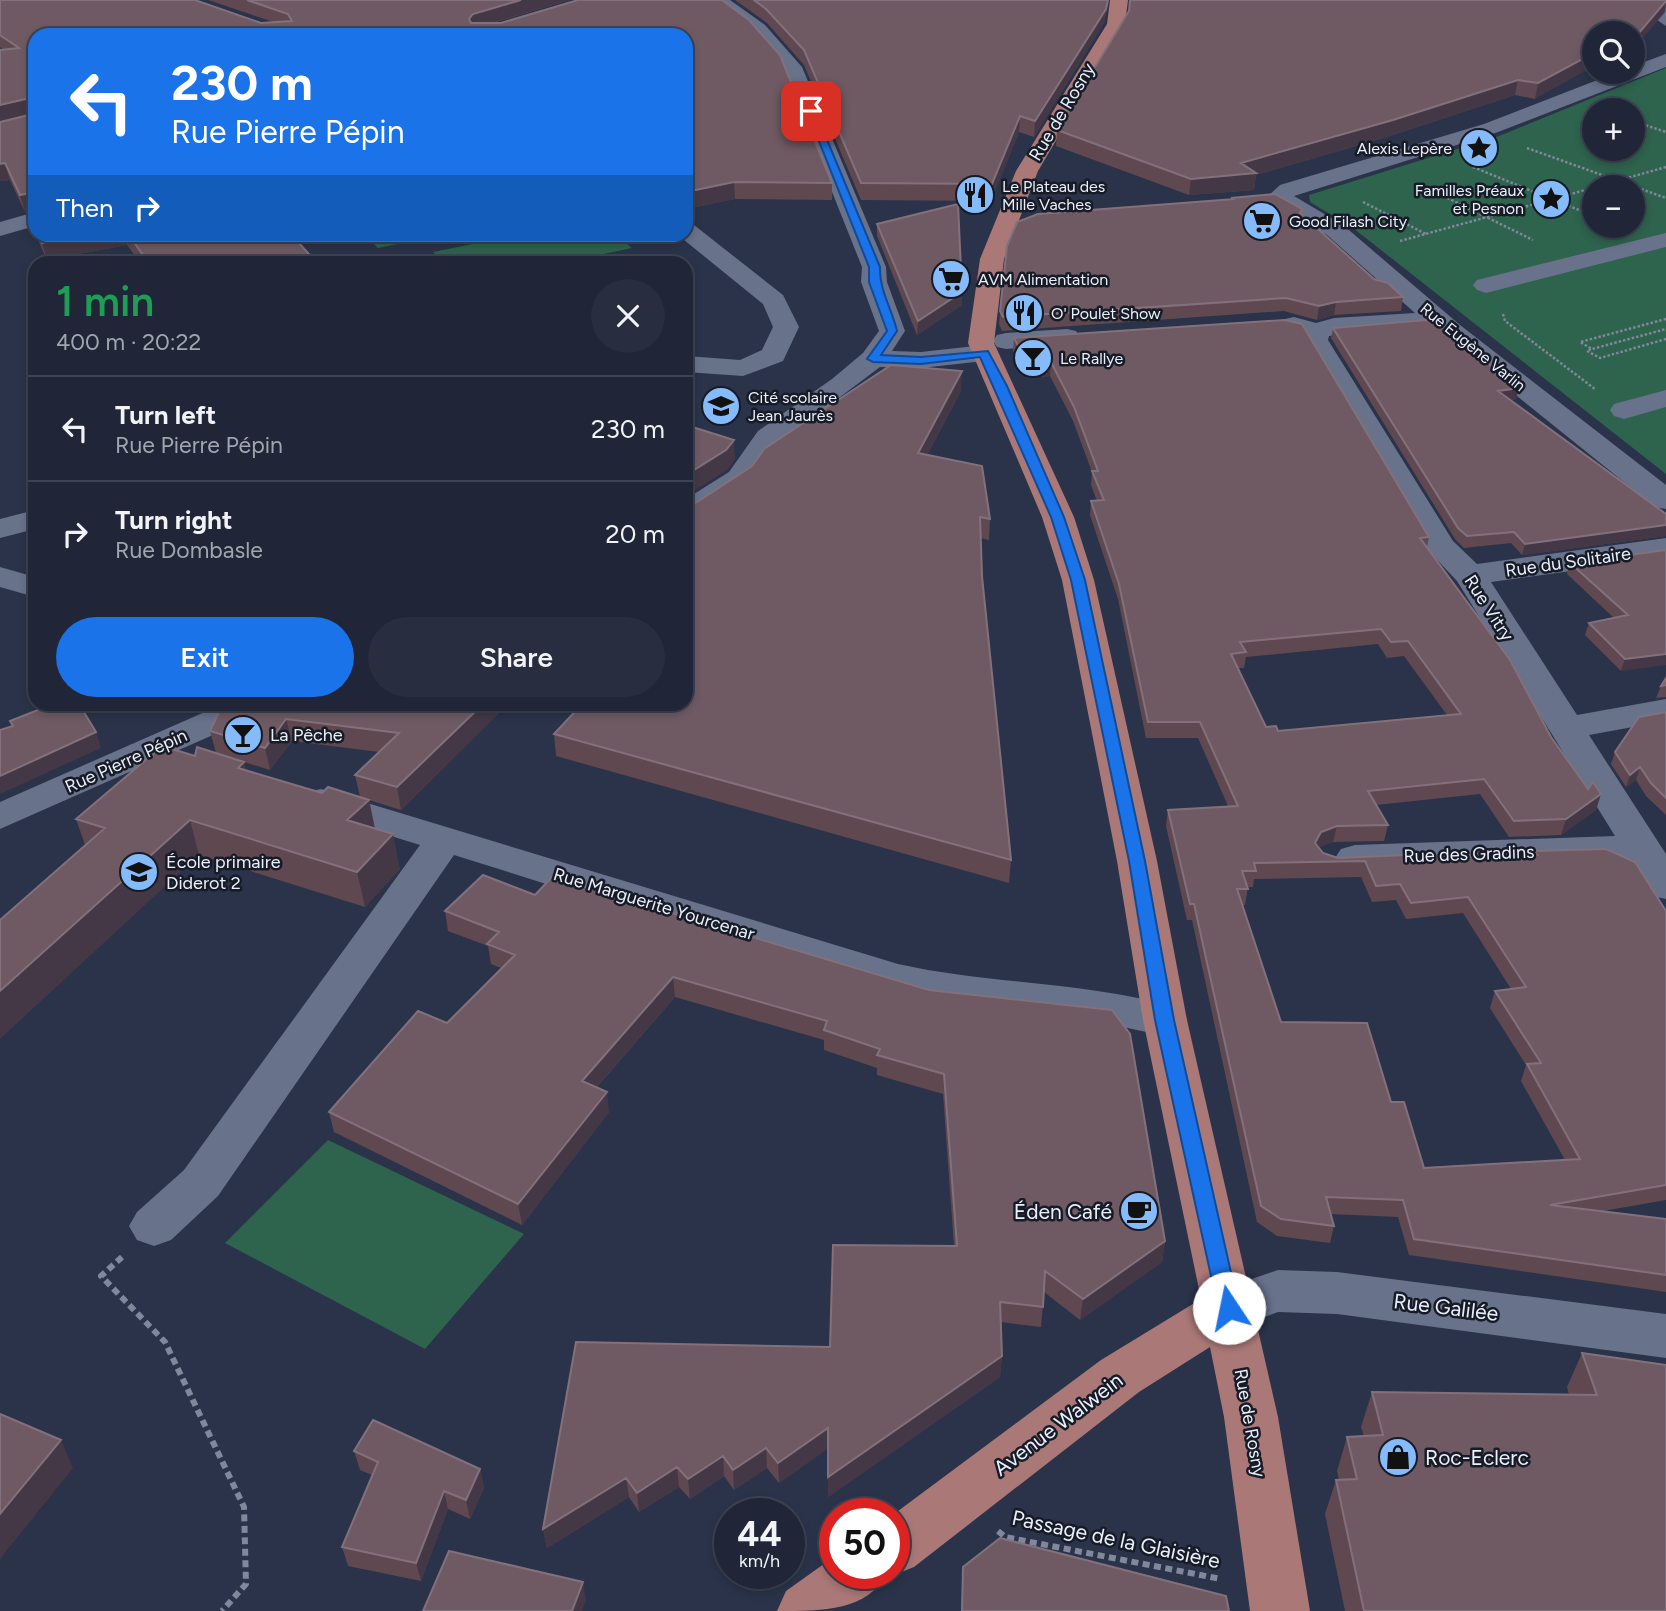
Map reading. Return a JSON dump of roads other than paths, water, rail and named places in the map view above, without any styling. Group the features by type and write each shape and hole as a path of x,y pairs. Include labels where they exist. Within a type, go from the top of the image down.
{"main road":[{"name":"Rue de Rosny","path":"1119,0 1116,24 1027,171 992,260 981,324 995,347 1001,386 1058,517 1078,580 1137,861 1164,1020 1251,1416 1278,1601"},
{"name":"Avenue Walwein","path":"910,1536 1120,1376 1229,1308"},
{"path":"807,1611 837,1589"}],"street":[{"path":"693,508 740,478 768,438 842,385 873,359 892,331 874,282 874,267 792,67 758,29 718,0"},
{"path":"1635,3 1662,8"},
{"path":"1284,197 1288,190 1491,128 1666,60"},
{"path":"1251,199 1284,197 1324,200"},
{"name":"Rue Eugène Varlin","path":"1284,197 1335,230 1437,318 1666,500"},
{"path":"1007,220 1034,218"},
{"path":"0,229 28,221"},
{"path":"693,236 774,300 786,327 773,355 743,368 693,364"},
{"path":"1486,285 1666,240"},
{"path":"1494,312 1488,303 1506,296 1550,294"},
{"path":"1270,323 1284,322 1317,331 1334,326 1437,318"},
{"name":"Rue Vitry","path":"1317,331 1315,340 1441,547 1470,575 1666,886"},
{"path":"873,359 921,360 1089,335"},
{"path":"1624,410 1666,398"},
{"path":"0,529 28,521"},
{"name":"Rue du Solitaire","path":"1470,575 1666,548"},
{"path":"0,578 28,585"},
{"path":"1566,728 1666,710"},
{"name":"Rue Pierre Pépin","path":"0,817 236,711"},
{"path":"152,749 208,766"},
{"name":"Rue Marguerite Yourcenar","path":"287,791 918,985 968,993 1123,1007 1164,1020"},
{"path":"154,1226 201,1183 445,839"},
{"name":"Rue des Gradins","path":"1334,858 1640,848"},
{"name":"Rue Galilée","path":"1229,1308 1278,1291 1337,1293 1666,1336"}],"place":[{"name":"Alexis Lepère","path":"1479,148"},
{"name":"Le Plateau des Mille Vaches","path":"975,195"},
{"name":"Familles Préaux et Pesnon","path":"1551,199"},
{"name":"Good Filash City","path":"1262,221"},
{"name":"AVM Alimentation","path":"951,279"},
{"name":"O' Poulet Show","path":"1024,313"},
{"name":"Le Rallye","path":"1033,358"},
{"name":"Cité scolaire Jean Jaurès","path":"721,406"},
{"name":"La Pêche","path":"243,735"},
{"name":"École primaire Diderot 2","path":"139,872"},
{"name":"Éden Café","path":"1139,1211"},
{"name":"Roc-Eclerc","path":"1398,1457"}]}
